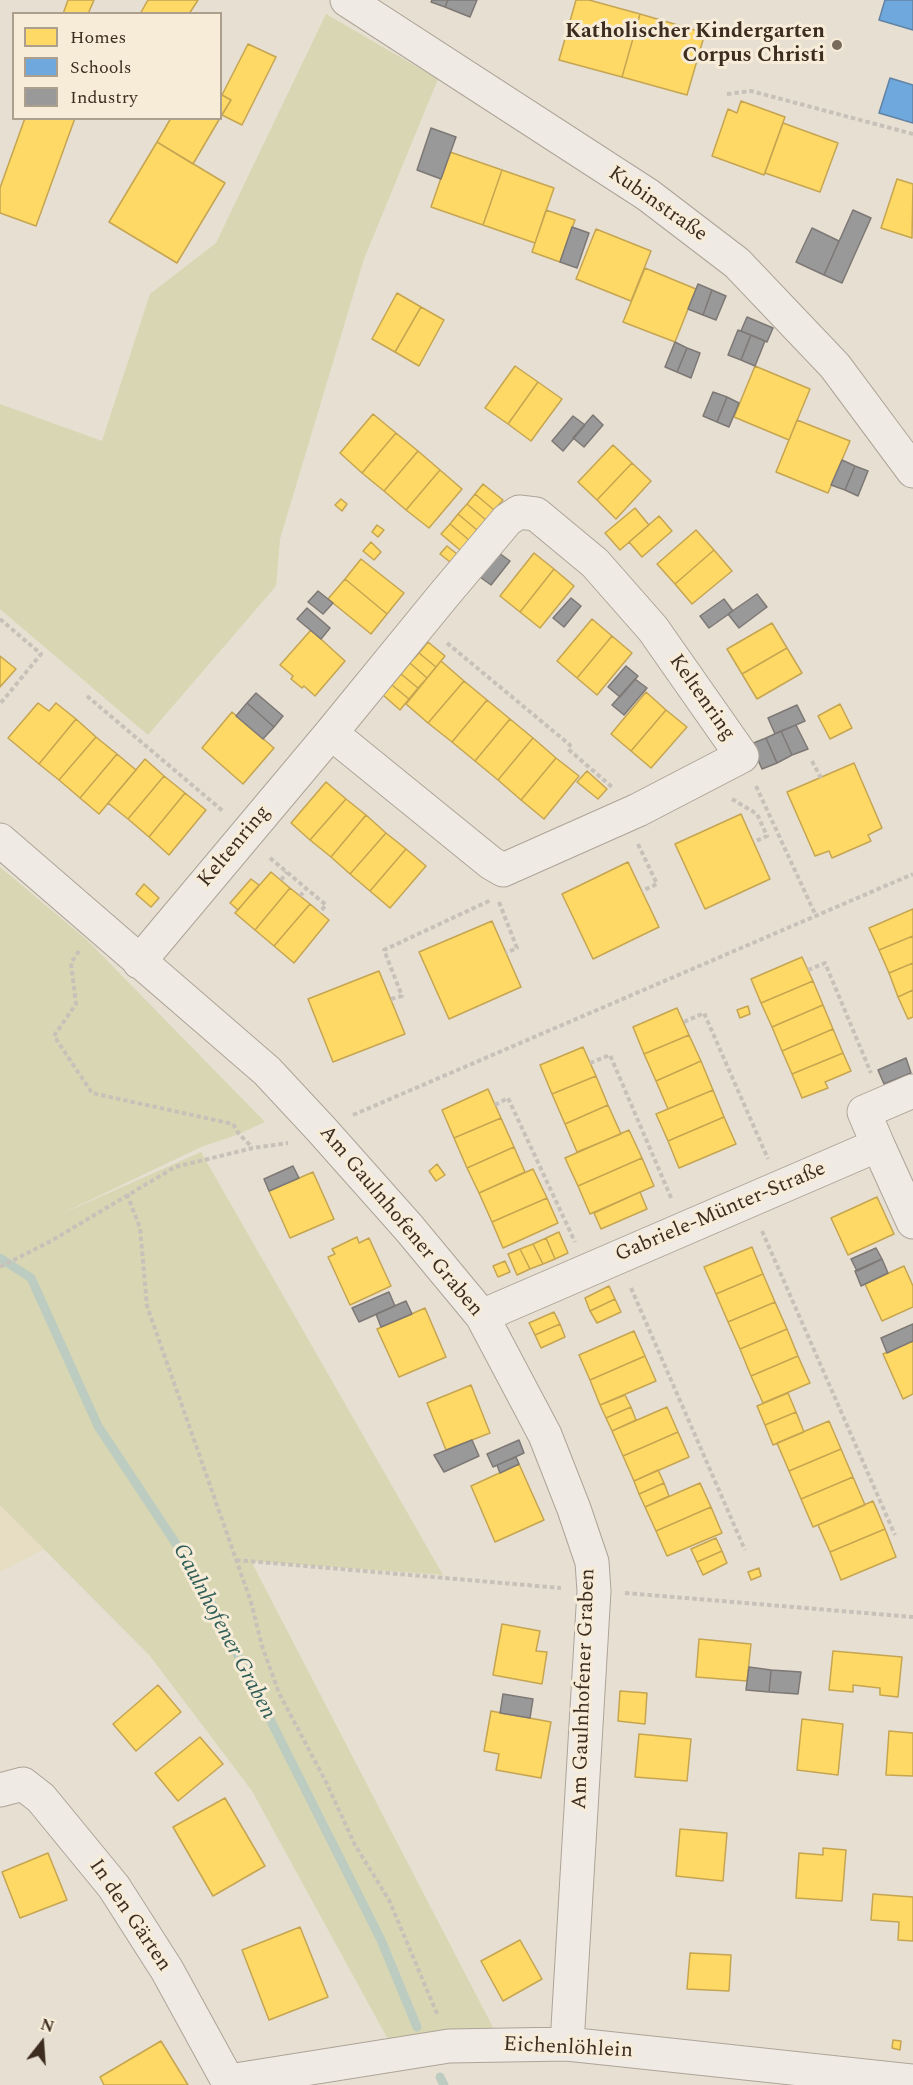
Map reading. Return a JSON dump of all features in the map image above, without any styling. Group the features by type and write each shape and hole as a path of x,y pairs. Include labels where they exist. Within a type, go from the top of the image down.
{"street":[{"name":"Kubinstraße","path":"347,0 648,195 737,263 835,366 913,471"},
{"name":"Keltenring","path":"139,962 507,520 519,512 536,514 595,563 653,629 730,762 631,813 503,870 491,863 331,733"},
{"name":"Am Gaulnhofener Graben","path":"0,840 267,1071 321,1129 409,1228 482,1316 545,1435 592,1562 594,1591 567,2044"},
{"path":"899,1097 864,1112 913,1222"},
{"name":"Gabriele-Münter-Straße","path":"482,1316 878,1145"},
{"name":"In den Gärten","path":"0,1790 23,1784 41,1798 114,1887 167,1970 230,2083"},
{"name":"Eichenlöhlein","path":"230,2083 449,2046 567,2044 913,2080"}],"path":[{"path":"727,94 750,91 913,134"},
{"path":"0,619 41,654 0,704"},
{"path":"421,622 570,745 568,749 631,813 657,884 642,891"},
{"path":"87,696 326,905 320,913"},
{"path":"812,761 821,778"},
{"path":"730,762 776,832 816,916"},
{"path":"730,762 732,801 757,814 767,836"},
{"path":"754,842 776,832"},
{"path":"281,880 287,872"},
{"path":"0,1267 51,1241 175,1167 253,1148 291,1142 913,874"},
{"path":"300,897 306,889"},
{"path":"391,999 402,996 384,950 496,896 517,948 506,953"},
{"path":"97,926 71,963 76,1004 54,1036 92,1094 232,1124 253,1148"},
{"path":"808,970 825,963 899,1097"},
{"path":"684,1022 704,1013 780,1187"},
{"path":"590,1063 610,1055 684,1228"},
{"path":"495,1104 508,1098 603,1264 745,1550"},
{"path":"127,1194 140,1228 147,1306 251,1602 262,1646 279,1693 327,1784 355,1845 389,1900 449,2046"},
{"path":"749,1200 896,1535"}],"shaded area":[{"path":"326,14 438,79 364,259 280,539 276,586 148,735 0,609 0,404 102,441 150,294 216,243"},
{"path":"0,867 87,940 265,1122 201,1147 59,1215 201,1152 443,1575 251,1561 498,2037 390,2043 252,1791 150,1656 0,1505"},
{"path":"0,1505 44,1549 0,1572"}],"building: Homes":[{"path":"68,0 94,0 89,12 64,12"},
{"path":"148,0 198,0 190,12 141,12"},
{"path":"576,0 589,0 640,14 622,77 559,60"},
{"path":"640,14 705,33 687,95 622,77"},
{"path":"248,44 276,57 242,125 222,115 231,100 222,95"},
{"path":"222,95 231,100 222,115"},
{"path":"741,101 785,117 764,175 712,156 728,109 737,113"},
{"path":"24,120 74,120 36,226 0,213 0,188"},
{"path":"170,120 219,120 193,164 157,142"},
{"path":"783,123 838,143 820,192 765,173"},
{"path":"157,142 225,183 177,263 109,222"},
{"path":"450,152 502,170 483,225 431,207"},
{"path":"502,170 554,188 535,243 483,225"},
{"path":"897,179 913,184 912,238 881,228"},
{"path":"546,210 575,220 560,262 532,252"},
{"path":"596,229 651,251 631,301 576,279"},
{"path":"645,268 696,289 675,342 623,322"},
{"path":"397,293 421,307 395,352 372,339"},
{"path":"421,307 444,320 419,366 395,352"},
{"path":"515,366 538,382 508,424 485,408"},
{"path":"755,366 810,389 789,440 734,417"},
{"path":"538,382 562,399 531,441 508,424"},
{"path":"373,414 396,433 362,473 340,453"},
{"path":"797,420 850,441 828,493 776,472"},
{"path":"396,433 418,451 384,491 362,473"},
{"path":"613,445 632,463 597,500 578,482"},
{"path":"418,451 440,470 406,510 384,491"},
{"path":"632,463 651,481 616,519 597,500"},
{"path":"440,470 462,489 429,528 406,510"},
{"path":"483,484 503,500 494,510 475,494"},
{"path":"475,494 494,510 486,520 467,504"},
{"path":"341,499 347,504 342,511 335,505"},
{"path":"467,504 486,520 477,530 458,514"},
{"path":"635,508 649,525 620,550 605,533"},
{"path":"458,514 477,530 469,540 450,524"},
{"path":"659,516 672,531 642,557 629,542"},
{"path":"450,524 469,540 460,550 441,534"},
{"path":"377,525 384,530 378,537 372,532"},
{"path":"696,530 714,550 675,584 657,564"},
{"path":"371,542 381,552 374,560 363,551"},
{"path":"447,546 457,554 450,562 440,554"},
{"path":"714,550 732,571 692,604 675,584"},
{"path":"534,553 554,569 520,612 500,596"},
{"path":"361,559 404,593 387,614 345,579"},
{"path":"554,569 574,586 540,628 520,612"},
{"path":"345,579 387,614 371,634 328,599"},
{"path":"592,619 612,636 577,678 557,661"},
{"path":"772,623 787,648 742,674 727,649"},
{"path":"311,630 345,661 315,696 304,686 302,688 291,679 293,676 280,665"},
{"path":"612,636 632,653 597,695 577,678"},
{"path":"428,642 445,656 436,667 419,653"},
{"path":"787,648 802,673 757,699 742,674"},
{"path":"419,653 436,667 427,678 410,663"},
{"path":"0,656 16,669 0,687"},
{"path":"441,661 464,681 428,723 406,704"},
{"path":"410,663 427,678 418,688 401,674"},
{"path":"401,674 418,688 409,699 392,685"},
{"path":"464,681 487,700 452,742 428,723"},
{"path":"392,685 409,699 400,710 383,695"},
{"path":"646,692 666,710 631,751 611,734"},
{"path":"487,700 510,719 475,761 452,742"},
{"path":"38,703 49,711 56,703 76,719 39,764 8,738"},
{"path":"840,704 852,728 830,739 818,716"},
{"path":"666,710 687,727 651,768 631,751"},
{"path":"232,712 274,748 243,784 202,748"},
{"path":"76,719 96,737 59,780 39,764"},
{"path":"510,719 533,738 498,780 475,761"},
{"path":"96,737 117,754 80,798 59,780"},
{"path":"533,738 556,758 521,800 498,780"},
{"path":"117,754 136,770 99,814 80,798"},
{"path":"556,758 579,776 544,819 521,800"},
{"path":"145,759 164,776 128,819 108,803"},
{"path":"854,763 882,828 868,835 871,841 832,858 829,851 815,856 787,792"},
{"path":"587,771 607,789 598,799 577,782"},
{"path":"164,776 185,793 149,837 128,819"},
{"path":"326,782 346,799 310,840 291,823"},
{"path":"185,793 206,810 169,855 149,837"},
{"path":"346,799 366,815 331,857 310,840"},
{"path":"741,814 770,879 705,909 675,844"},
{"path":"366,815 386,833 350,874 331,857"},
{"path":"386,833 406,849 370,891 350,874"},
{"path":"406,849 426,866 390,908 370,891"},
{"path":"628,862 659,927 593,959 562,894"},
{"path":"271,872 290,888 255,930 235,913"},
{"path":"251,879 259,885 238,910 230,903"},
{"path":"144,884 159,898 151,907 136,894"},
{"path":"290,888 310,904 274,946 255,930"},
{"path":"310,904 329,920 294,963 274,946"},
{"path":"913,909 913,936 879,950 869,928"},
{"path":"492,921 521,987 449,1019 419,952"},
{"path":"913,936 913,963 889,973 879,950"},
{"path":"802,957 813,981 761,1003 751,979"},
{"path":"913,963 913,990 898,997 889,973"},
{"path":"379,971 405,1034 333,1062 308,999"},
{"path":"813,981 823,1005 772,1027 761,1003"},
{"path":"913,990 913,1017 908,1019 898,997"},
{"path":"823,1005 833,1029 782,1051 772,1027"},
{"path":"748,1006 750,1014 740,1018 737,1010"},
{"path":"677,1008 689,1035 644,1054 633,1027"},
{"path":"833,1029 843,1053 792,1074 782,1051"},
{"path":"689,1035 701,1061 656,1081 644,1054"},
{"path":"583,1047 596,1076 552,1094 540,1065"},
{"path":"843,1053 851,1071 825,1082 828,1088 802,1098 792,1074"},
{"path":"701,1061 713,1090 668,1109 656,1081"},
{"path":"596,1076 608,1105 565,1124 552,1094"},
{"path":"488,1089 501,1118 454,1138 442,1110"},
{"path":"713,1090 724,1117 668,1141 656,1114"},
{"path":"608,1105 621,1134 577,1152 565,1124"},
{"path":"724,1117 736,1144 679,1168 668,1141"},
{"path":"501,1118 514,1147 467,1168 454,1138"},
{"path":"629,1130 642,1158 578,1186 565,1158"},
{"path":"514,1147 525,1172 479,1193 467,1168"},
{"path":"642,1158 654,1186 590,1214 578,1186"},
{"path":"437,1164 445,1175 436,1181 429,1171"},
{"path":"533,1169 547,1198 492,1222 479,1193"},
{"path":"313,1172 334,1219 290,1238 269,1191"},
{"path":"640,1192 647,1209 601,1229 594,1213"},
{"path":"877,1197 894,1234 848,1255 831,1218"},
{"path":"547,1198 558,1223 503,1248 492,1222"},
{"path":"559,1232 568,1253 555,1259 546,1238"},
{"path":"357,1237 359,1243 369,1238 391,1286 350,1305 328,1257 335,1254 332,1249"},
{"path":"546,1238 555,1259 543,1264 533,1244"},
{"path":"533,1244 543,1264 530,1269 520,1249"},
{"path":"752,1247 763,1274 716,1294 704,1267"},
{"path":"520,1249 530,1269 517,1275 508,1254"},
{"path":"505,1261 510,1272 498,1277 493,1266"},
{"path":"904,1266 913,1286 913,1307 882,1321 865,1284"},
{"path":"763,1274 775,1302 728,1322 716,1294"},
{"path":"609,1286 615,1299 590,1311 585,1298"},
{"path":"615,1299 621,1312 597,1323 590,1311"},
{"path":"775,1302 787,1329 740,1349 728,1322"},
{"path":"425,1308 446,1357 399,1377 377,1329"},
{"path":"554,1312 560,1324 535,1335 529,1323"},
{"path":"560,1324 565,1337 541,1348 535,1335"},
{"path":"787,1329 798,1356 751,1376 740,1349"},
{"path":"634,1331 645,1356 590,1380 579,1355"},
{"path":"913,1341 913,1394 903,1399 883,1354"},
{"path":"645,1356 656,1381 600,1405 590,1380"},
{"path":"798,1356 810,1383 763,1403 751,1376"},
{"path":"471,1385 490,1433 446,1450 427,1403"},
{"path":"788,1393 796,1412 765,1425 757,1406"},
{"path":"625,1395 631,1407 606,1418 600,1405"},
{"path":"631,1407 636,1420 612,1431 606,1418"},
{"path":"667,1407 678,1432 623,1456 612,1431"},
{"path":"796,1412 804,1432 773,1445 765,1425"},
{"path":"829,1421 841,1449 789,1471 777,1443"},
{"path":"678,1432 689,1457 634,1481 623,1456"},
{"path":"841,1449 853,1477 801,1499 789,1471"},
{"path":"519,1464 544,1520 495,1542 471,1486"},
{"path":"658,1470 664,1483 639,1494 634,1481"},
{"path":"853,1477 865,1505 813,1527 801,1499"},
{"path":"664,1483 669,1496 645,1507 639,1494"},
{"path":"700,1483 711,1507 656,1531 645,1507"},
{"path":"873,1501 885,1529 830,1552 818,1525"},
{"path":"711,1507 722,1533 667,1556 656,1531"},
{"path":"885,1529 896,1557 841,1580 830,1552"},
{"path":"716,1538 722,1551 697,1562 691,1549"},
{"path":"722,1551 727,1563 703,1575 697,1562"},
{"path":"759,1568 761,1576 751,1580 748,1572"},
{"path":"502,1624 540,1631 536,1651 547,1652 542,1684 493,1675"},
{"path":"699,1639 751,1644 747,1681 696,1677"},
{"path":"833,1651 902,1657 898,1697 880,1695 880,1688 853,1685 853,1692 829,1690"},
{"path":"158,1685 181,1712 136,1751 113,1724"},
{"path":"620,1691 647,1693 645,1724 618,1721"},
{"path":"491,1711 551,1722 541,1778 496,1770 499,1754 484,1751"},
{"path":"802,1719 843,1724 838,1775 797,1770"},
{"path":"889,1731 913,1733 913,1776 886,1775"},
{"path":"639,1734 691,1739 687,1781 635,1777"},
{"path":"200,1737 223,1764 178,1801 155,1773"},
{"path":"225,1798 265,1866 213,1896 173,1827"},
{"path":"680,1829 727,1833 723,1881 676,1876"},
{"path":"823,1848 846,1850 842,1901 796,1898 799,1853 823,1855"},
{"path":"48,1853 67,1900 20,1918 2,1872"},
{"path":"873,1894 913,1897 913,1941 898,1940 899,1922 871,1920"},
{"path":"300,1927 328,1997 269,2020 242,1950"},
{"path":"520,1940 542,1979 503,2001 481,1961"},
{"path":"690,1953 731,1955 729,1991 687,1989"},
{"path":"893,2040 901,2041 900,2050 892,2048"},
{"path":"161,2041 188,2085 104,2085 100,2077"}],"building: Schools":[{"path":"885,0 913,0 913,30 879,20"},
{"path":"890,78 913,85 913,123 879,113"}],"building: Industry":[{"path":"432,0 448,0 445,7 431,2"},
{"path":"448,0 477,0 470,17 445,7"},
{"path":"431,128 456,137 441,179 417,170"},
{"path":"853,210 871,218 842,283 824,275"},
{"path":"572,227 589,233 577,268 560,262"},
{"path":"812,228 839,241 824,275 796,262"},
{"path":"698,284 712,290 703,315 688,309"},
{"path":"712,290 726,296 716,320 703,315"},
{"path":"747,317 773,328 767,342 741,331"},
{"path":"738,330 751,335 741,360 728,355"},
{"path":"751,335 765,341 755,366 741,360"},
{"path":"675,342 687,348 677,372 665,367"},
{"path":"687,348 700,353 691,378 677,372"},
{"path":"713,392 727,397 717,422 703,416"},
{"path":"727,397 739,403 729,427 717,422"},
{"path":"593,415 603,425 584,447 573,438"},
{"path":"573,416 585,425 563,451 552,441"},
{"path":"842,460 855,466 845,490 831,485"},
{"path":"855,466 868,471 858,496 845,490"},
{"path":"499,553 510,561 491,585 480,577"},
{"path":"318,591 333,603 323,614 308,602"},
{"path":"757,594 767,607 739,628 728,614"},
{"path":"571,598 581,606 564,627 553,618"},
{"path":"724,599 733,611 709,628 700,616"},
{"path":"307,608 330,628 321,639 297,619"},
{"path":"626,666 638,676 620,697 608,687"},
{"path":"635,679 647,688 624,715 612,705"},
{"path":"256,693 283,716 274,727 247,703"},
{"path":"247,703 274,727 263,739 236,716"},
{"path":"797,705 805,721 775,734 768,718"},
{"path":"796,725 808,749 792,755 781,731"},
{"path":"781,731 792,755 777,763 766,738"},
{"path":"766,738 777,763 762,769 751,744"},
{"path":"906,1058 911,1073 884,1084 878,1070"},
{"path":"293,1166 299,1178 269,1191 264,1179"},
{"path":"876,1248 882,1259 857,1271 851,1259"},
{"path":"882,1259 888,1273 861,1286 855,1271"},
{"path":"389,1292 395,1306 359,1322 352,1308"},
{"path":"406,1301 412,1314 381,1327 376,1314"},
{"path":"913,1324 913,1341 887,1353 881,1338"},
{"path":"472,1440 479,1456 444,1472 434,1455"},
{"path":"519,1440 524,1453 493,1467 487,1454"},
{"path":"516,1457 519,1464 500,1473 497,1465"},
{"path":"749,1667 771,1670 769,1692 746,1690"},
{"path":"771,1670 801,1672 798,1694 769,1692"},
{"path":"503,1694 533,1699 530,1718 500,1713"}],"waterway":[{"name":"Gaulnhofener Graben","path":"0,1258 31,1278 98,1426 200,1580 381,1940 417,2027"},
{"name":"Gaulnhofener Graben","path":"440,2077 444,2085"}],"place":[{"name":"Katholischer Kindergarten Corpus Christi","path":"837,45"}]}
